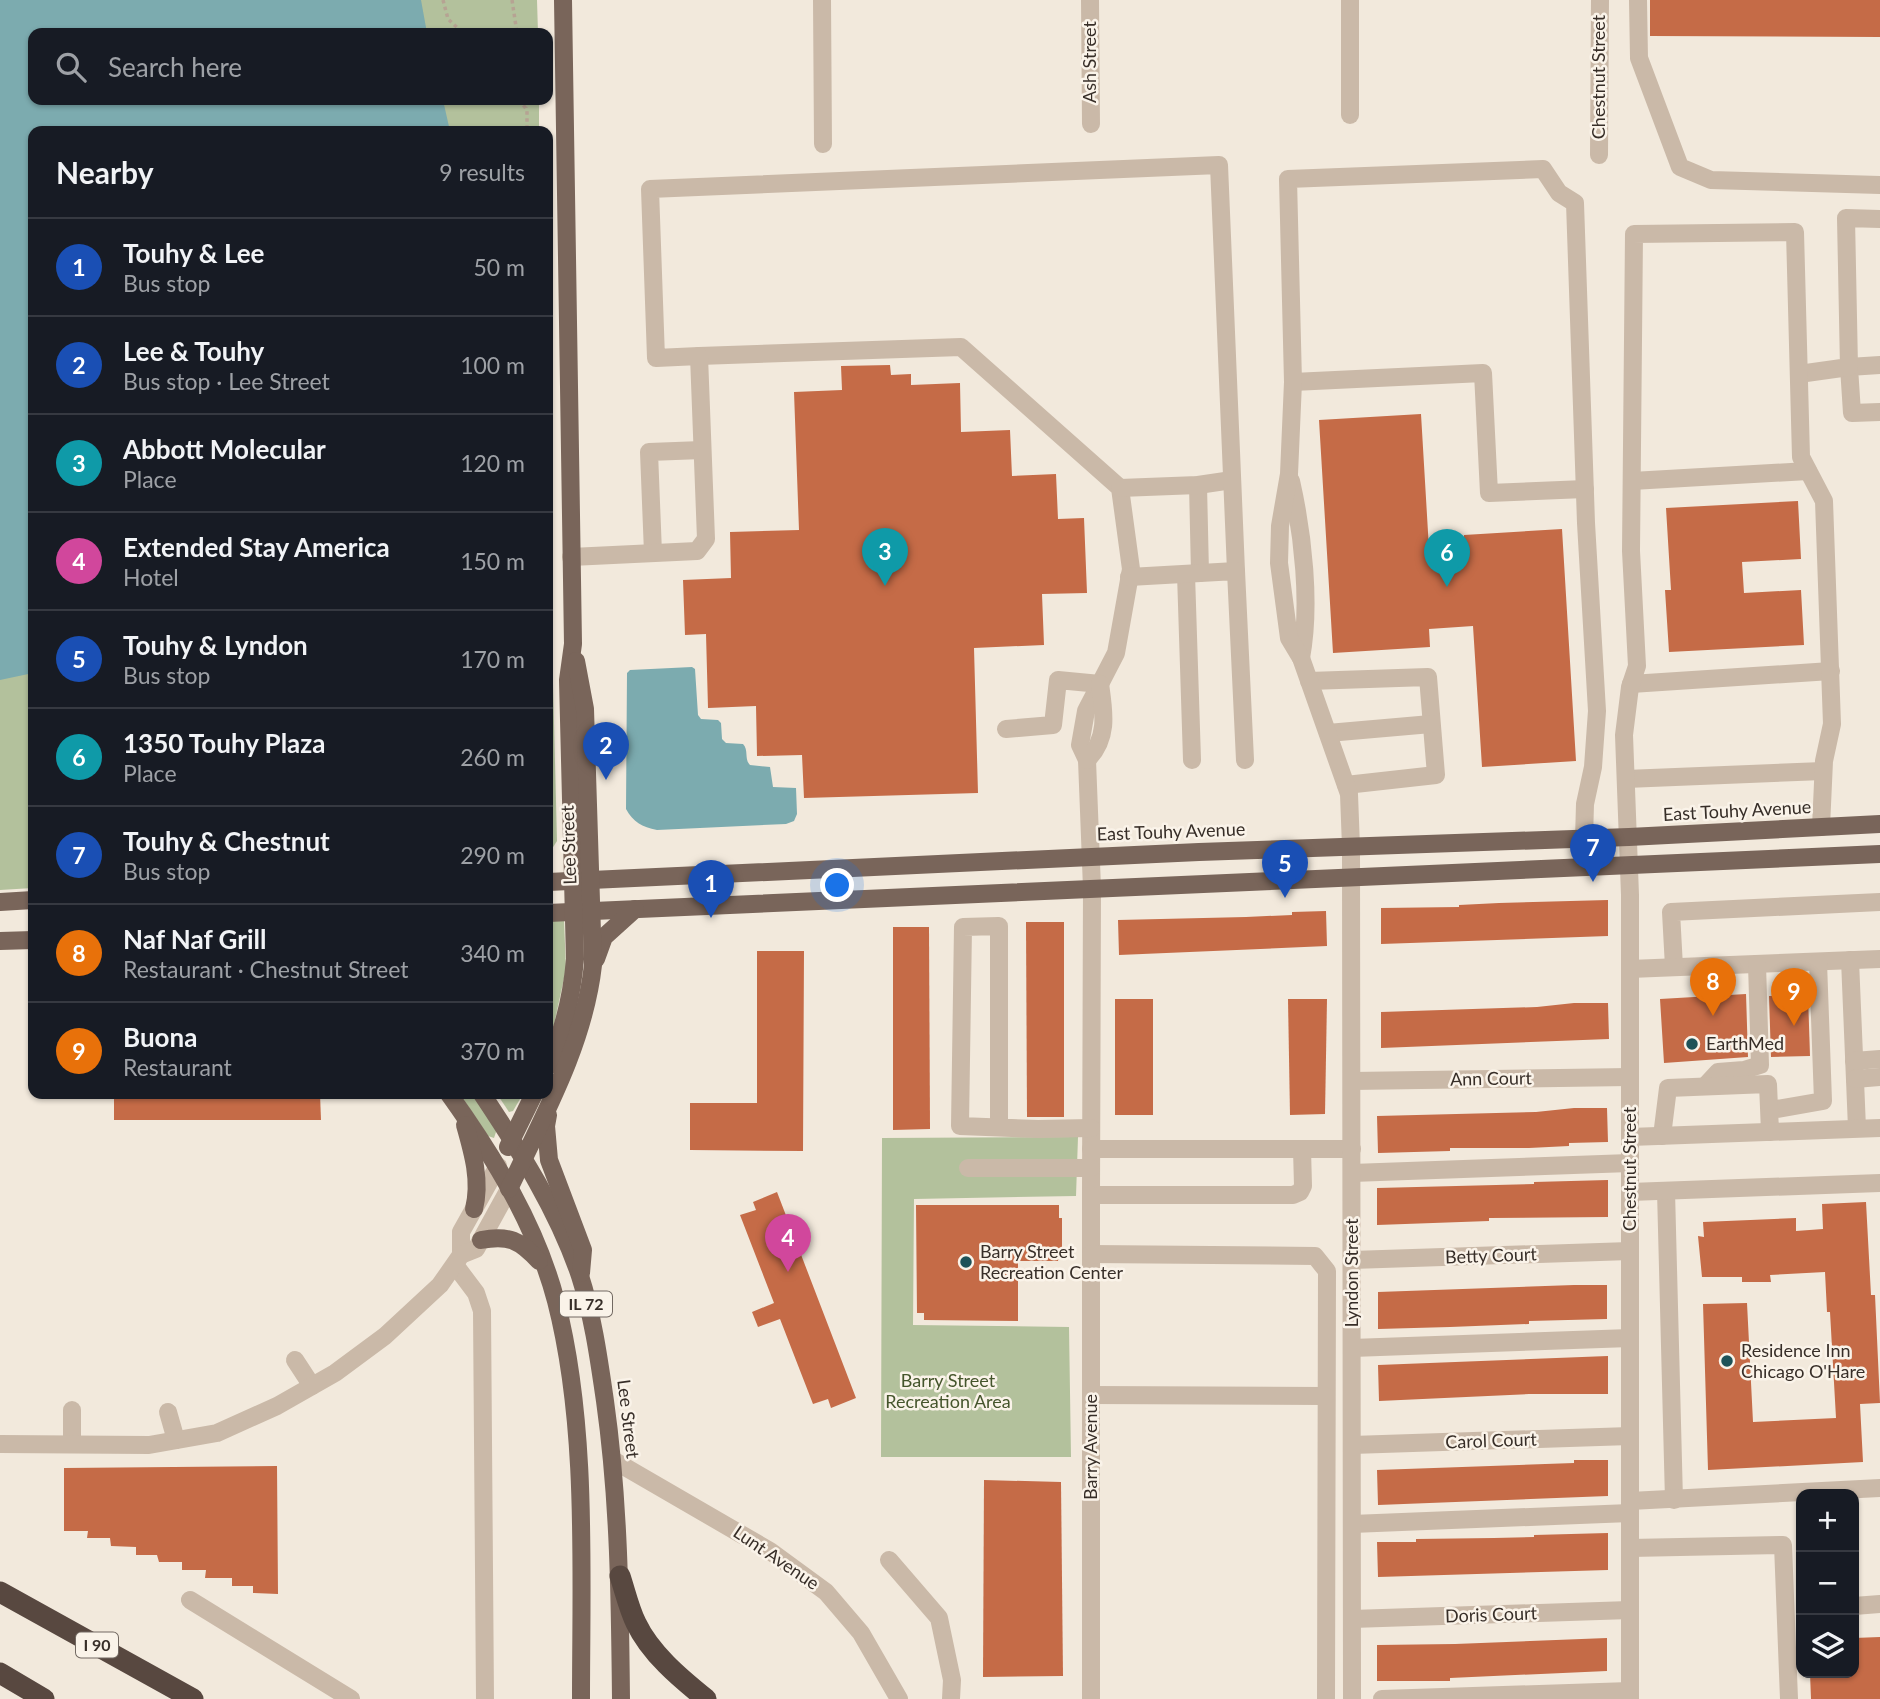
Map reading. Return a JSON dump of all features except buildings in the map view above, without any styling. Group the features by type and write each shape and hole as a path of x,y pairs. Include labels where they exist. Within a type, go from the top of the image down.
{"highway":[{"path":"620,1576 636,1623 649,1643 670,1667 706,1699"},
{"name":"I 90","path":"0,1592 193,1699"},
{"path":"0,1673 44,1699"}],"main road":[{"name":"Lee Street","path":"553,1054 573,983 582,911 591,881 585,709 573,644 564,0"},
{"name":"Lee Street","path":"553,1078 580,1027 591,986 593,965 582,911 572,881 568,680 573,644"},
{"name":"East Touhy Avenue","path":"553,882 1091,857 1629,838 1880,824"},
{"path":"553,913 1880,854"},
{"path":"0,902 28,900"},
{"path":"593,965 604,937 635,909"},
{"path":"0,941 28,940"},
{"name":"IL 72","path":"452,1099 498,1166 544,1266 560,1321 578,1441 581,1699"},
{"name":"IL 72","path":"485,1099 512,1139"},
{"name":"Lee Street","path":"498,1166 512,1139 542,1099"},
{"name":"Lee Street","path":"509,1189 523,1159 542,1099"},
{"path":"542,1099 550,1160 583,1250 580,1277"},
{"path":"461,1112 474,1157 477,1196 474,1209"},
{"name":"Lee Street","path":"512,1139 549,1203 580,1277 599,1359 613,1460 620,1576 621,1699"},
{"path":"481,1240 496,1237 516,1240 528,1248 544,1266"}],"street":[{"path":"822,0 823,144"},
{"name":"Ash Street","path":"1090,0 1091,124"},
{"path":"1350,0 1350,115"},
{"name":"Chestnut Street","path":"1599,155 1600,0"},
{"path":"1638,0 1639,58 1679,167 1711,180 1880,185"},
{"path":"999,1126 999,926 963,927 960,1126 1091,1128 1092,888 1087,760 1080,745 1086,711 1116,653 1131,569 1120,488 961,347 656,358 650,189 1219,165 1245,760"},
{"name":"Lyndon Street","path":"1352,1699 1349,794 1301,658 1289,638 1279,564 1280,526 1289,474 1293,382 1288,179 1543,169 1559,193 1575,203 1585,489"},
{"path":"1880,219 1846,218 1852,413 1880,412"},
{"name":"Chestnut Street","path":"1630,1695 1630,864 1625,735 1631,684 1637,666 1631,551 1634,234 1795,232 1799,374"},
{"path":"571,556 697,551 706,539 699,356"},
{"path":"1821,827 1824,771 1832,724 1824,501 1801,457 1799,374 1880,365"},
{"path":"1293,382 1483,373 1489,493 1585,489 1597,710 1593,767 1585,804 1584,839"},
{"path":"653,553 649,452 702,450"},
{"path":"1632,481 1808,471"},
{"path":"1120,488 1198,485 1232,480"},
{"path":"1192,761 1193,574 1198,485"},
{"path":"1129,577 1236,571"},
{"path":"1631,684 1830,671"},
{"path":"1309,681 1428,677 1436,775 1346,785"},
{"path":"1006,729 1053,725 1058,680 1100,684"},
{"path":"1328,733 1432,724"},
{"path":"1626,779 1824,771"},
{"path":"1674,967 1671,912 1880,901"},
{"path":"1630,969 1880,959"},
{"path":"1850,960 1857,1128"},
{"path":"1771,1110 1823,1101 1818,961"},
{"path":"1705,1086 1718,1072 1744,1070 1760,1065 1757,964"},
{"path":"1855,1070 1880,1059"},
{"path":"1855,1070 1880,1077"},
{"name":"Ann Court","path":"1352,1081 1630,1077"},
{"path":"1662,1136 1668,1088 1705,1086 1768,1084 1770,1132"},
{"name":"Barry Avenue","path":"1091,1128 1091,1699"},
{"path":"1630,1137 1880,1128"},
{"path":"1091,1149 1352,1149"},
{"path":"1091,1195 1293,1195 1300,1192 1303,1186 1302,1149"},
{"path":"1352,1173 1630,1163"},
{"path":"485,1699 482,1311 476,1293 458,1260 461,1232 498,1166"},
{"path":"968,1168 1091,1168"},
{"path":"1630,1192 1880,1182"},
{"path":"0,1444 149,1445 217,1433 277,1406 335,1373 384,1336 440,1286 458,1260 476,1249 509,1189"},
{"path":"1666,1191 1674,1500"},
{"name":"Betty Court","path":"1352,1260 1630,1251"},
{"path":"1091,1254 1315,1256 1327,1271 1326,1699"},
{"path":"1352,1348 1630,1338"},
{"path":"295,1360 312,1386"},
{"path":"1091,1395 1325,1396"},
{"path":"72,1410 72,1444"},
{"path":"167,1412 176,1440"},
{"name":"Carol Court","path":"1352,1445 1630,1436"},
{"name":"Lunt Avenue","path":"613,1460 770,1551 825,1592 861,1633 899,1699"},
{"path":"1352,1524 1880,1488"},
{"path":"1630,1548 1783,1545 1793,1609 1789,1699"},
{"path":"889,1560 939,1618 952,1680 951,1699"},
{"path":"190,1600 351,1699"},
{"path":"1859,1606 1880,1604"},
{"name":"Doris Court","path":"1352,1619 1630,1610"},
{"path":"1382,1699 1630,1695"}],"path":[{"path":"443,0 448,19 458,28"},
{"path":"512,0 516,28"},
{"path":"523,105 527,110"},
{"path":"526,105 527,126"}],"green space":[{"path":"0,0 537,0 538,28 28,28 28,105 539,105 539,126 28,126 28,888 0,890"},
{"path":"553,683 557,841 553,847"},
{"path":"564,920 566,969 553,1029 553,921"},
{"path":"463,1099 476,1099 497,1129 494,1138 488,1136"},
{"path":"500,1099 520,1099 513,1111 509,1112"},
{"name":"Barry Street Recreation Area","path":"1078,1137 1076,1196 914,1199 913,1325 1069,1327 1071,1457 881,1457 882,1138"}],"water":[{"path":"0,0 421,0 426,28 28,28 28,105 444,105 449,126 28,126 28,674 0,680"},
{"path":"695,669 698,715 701,719 718,720 721,723 722,739 726,743 743,744 750,765 770,767 773,787 796,788 797,814 794,821 786,824 657,830 638,823 629,814 626,809 627,673 630,670"}],"place":[{"name":"Abbott Molecular","path":"885,586"},
{"name":"1350 Touhy Plaza","path":"1447,587"},
{"name":"Lee & Touhy","path":"606,780"},
{"name":"Touhy & Chestnut","path":"1593,882"},
{"name":"Touhy & Lyndon","path":"1285,898"},
{"name":"Touhy & Lee","path":"711,918"},
{"name":"Naf Naf Grill","path":"1713,1016"},
{"name":"Buona","path":"1794,1026"},
{"name":"EarthMed","path":"1692,1044"},
{"name":"Barry Street Recreation Center","path":"966,1262"},
{"name":"Extended Stay America","path":"788,1272"},
{"name":"Residence Inn Chicago O'Hare","path":"1727,1361"}]}
